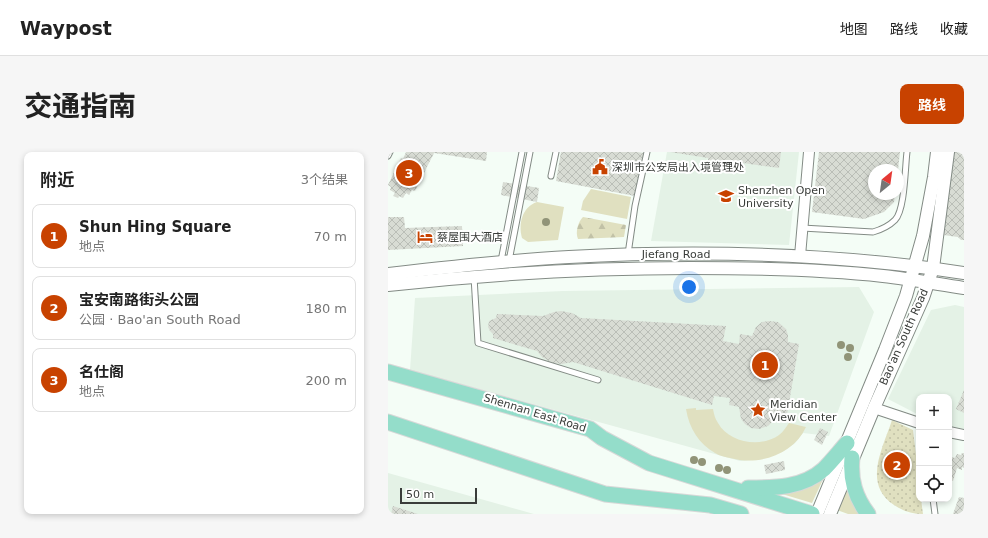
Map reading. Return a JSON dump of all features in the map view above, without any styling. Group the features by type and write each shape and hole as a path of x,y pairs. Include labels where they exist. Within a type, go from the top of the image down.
{"main road":[{"name":"Shennan East Road","path":"388,372 590,429 602,438 649,463 733,488 812,514"},
{"path":"388,422 605,494 710,505 741,514"},
{"path":"733,488 773,488 797,484 807,480 823,470 847,443"},
{"path":"852,458 851,471 854,489 858,499 868,514"},
{"path":"710,505 726,514"}],"street":[{"path":"800,256 809,152"},
{"name":"Bao'an South Road","path":"817,514 901,311 916,265 923,236 937,152"},
{"name":"Bao'an South Road","path":"830,514 852,458 923,298 933,268 948,152"},
{"name":"Jiefang Road","path":"388,274 568,257 716,254 800,256 916,265 964,273"},
{"name":"Jiefang Road","path":"388,285 474,277 595,269 755,268 817,270 884,276 964,288"},
{"path":"874,408 916,422"},
{"path":"952,433 964,435"}],"lane":[{"path":"388,156 390,152"},
{"path":"505,262 522,152"},
{"path":"505,262 530,152"},
{"path":"551,176 556,152"},
{"path":"628,255 635,206 647,152"},
{"path":"802,228 873,232 881,230 895,220 902,207 907,152"},
{"path":"474,277 478,343 598,380"},
{"path":"934,502 934,514"}],"shaded area":[{"name":"Shenzhen Open University","path":"667,152 799,152 789,245 651,241"},
{"path":"859,287 874,312 829,436 803,433 795,443 784,451 763,459 740,461 410,370 415,298 563,291"},
{"path":"955,305 964,307 964,429 952,427 952,394 916,394 916,413 888,399 931,310"},
{"path":"388,473 534,514 388,514"}],"green space":[{"path":"591,189 631,197 627,219 581,210 583,201"},
{"path":"537,202 564,207 558,240 528,242 522,238 522,217 532,204"},
{"path":"583,217 626,225 624,237 578,239 578,227"},
{"path":"696,408 696,410 713,409 716,420 723,430 737,439 746,441 755,442 772,439 780,434 789,423 806,427 793,445 784,451 763,459 741,460 724,457 704,445 692,429 687,416 686,409"},
{"path":"892,420 913,430 916,455 916,502 921,502 923,514 911,513 897,507 884,496 879,487 877,476 880,454"},
{"path":"826,473 812,503 772,491"},
{"path":"847,485 862,514 848,514 837,510"}],"building":[{"path":"406,152 487,152 486,161 434,153 415,191 412,190 409,195 406,193 403,198 399,196 398,198 393,196 395,193 390,190 391,187 388,185 401,158 403,159"},
{"name":"深圳市公安局出入境管理处","path":"561,152 644,153 635,196 556,181"},
{"path":"670,152 781,152 779,168 743,163 743,165 708,161 708,158"},
{"path":"819,152 900,152 899,164 868,164 868,200 894,200 884,212 864,219 812,212"},
{"path":"954,152 964,152 964,240 961,240 958,237 943,235"},
{"path":"503,182 539,188 537,202 501,195"},
{"name":"蔡屋围大酒店","path":"388,217 404,217 405,228 462,226 463,246 388,250"},
{"path":"561,311 572,313 581,318 726,326 723,341 739,344 740,334 752,336 756,327 762,322 778,322 786,329 788,342 799,344 787,415 776,413 773,421 768,426 759,429 751,428 741,419 739,407 729,405 730,398 714,396 712,405 573,362 562,364 552,363 542,357 537,351 493,338 493,334 488,327 489,321 496,318 497,314 543,316"},
{"path":"964,390 964,413 956,409"},
{"path":"820,428 828,432 822,445 814,440"},
{"path":"964,453 964,468 962,467 962,470 957,468 952,481 952,457 955,458 957,454 961,455"},
{"path":"784,461 785,470 766,474 764,465"},
{"path":"959,497 964,498 964,514 953,514"},
{"path":"393,506 418,514 391,514"}],"place":[{"name":"深圳市公安局出入境管理处","path":"600,167"},
{"name":"名仕阁","path":"409,173"},
{"name":"Shenzhen Open University","path":"726,196"},
{"name":"蔡屋围大酒店","path":"425,237"},
{"name":"Shun Hing Square","path":"765,365"},
{"name":"Meridian View Center","path":"758,410"},
{"name":"宝安南路街头公园","path":"897,465"}]}
